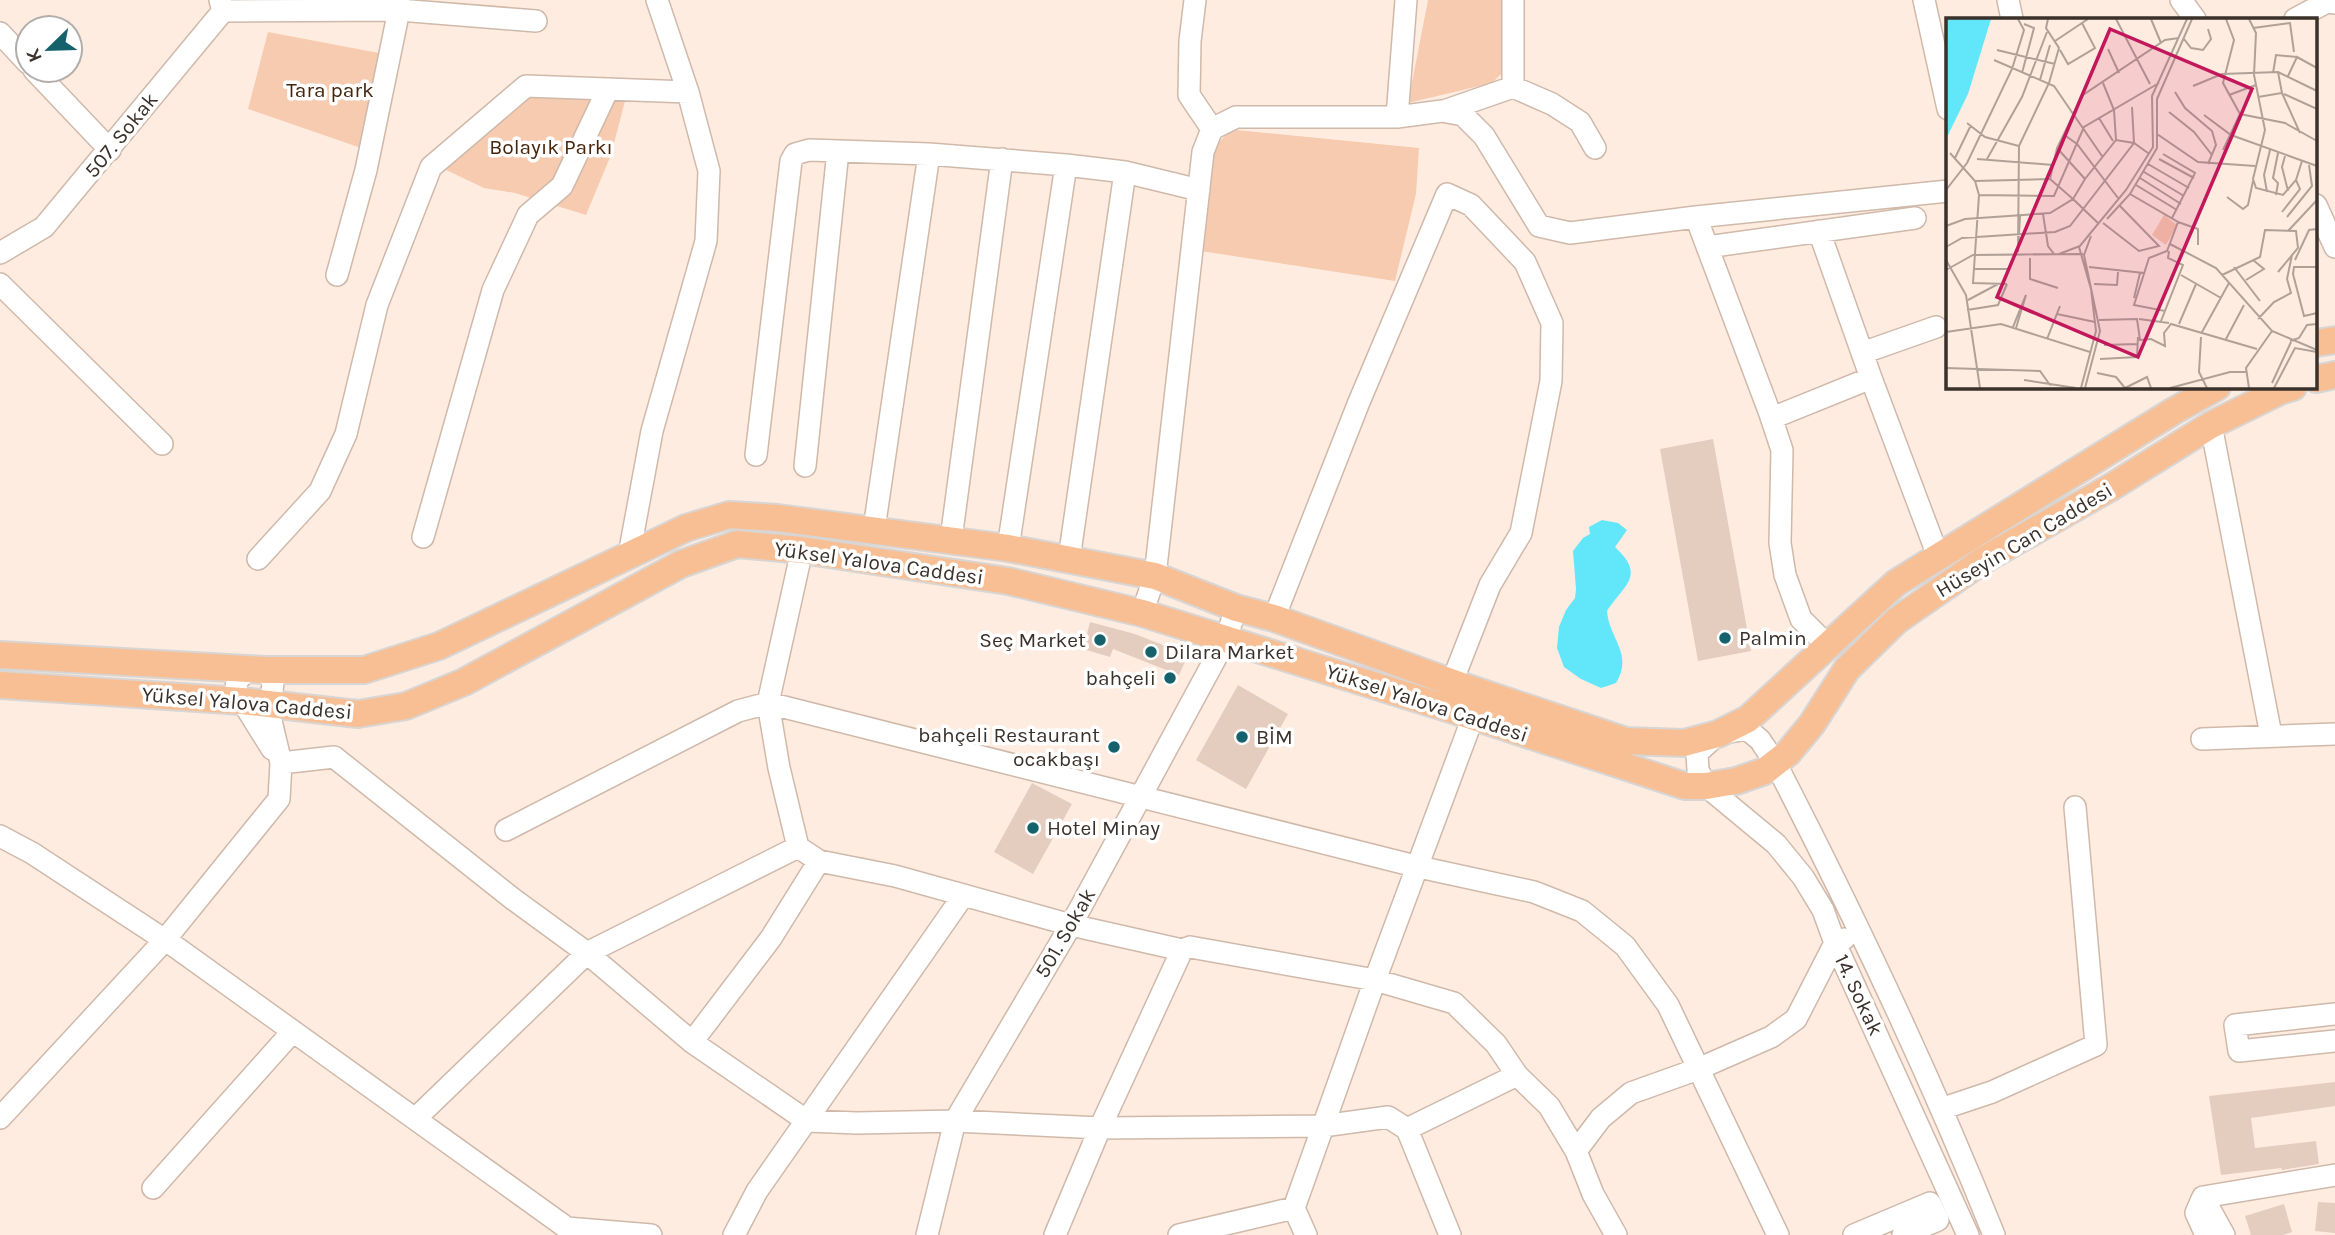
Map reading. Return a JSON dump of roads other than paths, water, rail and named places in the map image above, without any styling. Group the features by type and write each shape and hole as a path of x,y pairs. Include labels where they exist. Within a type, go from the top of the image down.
{"main road":[{"name":"Hüseyin Can Caddesi","path":"1748,719 1896,583 2184,395 2213,388"},
{"name":"Hüseyin Can Caddesi","path":"1770,768 1812,724 1847,669 1896,621 1985,559 2113,486 2211,425 2290,388"},
{"name":"Yüksel Yalova Caddesi","path":"0,655 258,670 363,670 439,646 686,527 729,515 778,517 951,539 1155,576 1236,608 1274,618 1626,741 1684,743 1718,734 1748,719"},
{"name":"Yüksel Yalova Caddesi","path":"0,685 255,703 358,714 406,706 464,681 681,564 737,544 802,550 1008,581 1142,613 1685,786 1736,781 1770,768"}],"street":[{"path":"629,555 652,431 706,241 709,171 688,92 657,0"},
{"path":"1195,0 1190,41 1189,95 1212,129"},
{"path":"1397,117 1406,0"},
{"path":"1513,0 1513,87"},
{"path":"1924,0 1946,100"},
{"path":"2008,0 2012,18"},
{"path":"2181,0 2194,18"},
{"path":"2297,18 2329,1 2335,3"},
{"path":"222,5 399,5 536,21"},
{"name":"507. Sokak","path":"0,253 44,228 110,150 222,5"},
{"path":"337,275 366,170 399,5"},
{"path":"0,33 14,48"},
{"path":"47,84 110,150"},
{"path":"258,559 320,491 346,434 377,305 431,167 526,86 688,92"},
{"path":"1142,613 1155,576 1203,152 1212,129 1236,117 1397,117 1441,111 1513,87 1552,104 1580,122 1595,148"},
{"path":"423,537 493,290 528,215 562,186 608,89"},
{"path":"1441,111 1463,115 1484,136 1539,226 1570,233 1946,191"},
{"path":"756,455 791,162 795,154 809,150 1003,159 1125,172 1199,190"},
{"path":"805,466 838,151"},
{"path":"874,529 929,154"},
{"path":"951,539 1003,159"},
{"path":"1008,548 1066,165"},
{"path":"1069,559 1125,172"},
{"path":"1274,618 1359,402 1447,194 1471,205 1525,262 1552,323 1551,381 1521,533 1490,585 1452,682"},
{"path":"2318,209 2335,247"},
{"path":"1696,217 1782,450 1780,543 1785,575 1801,619 1827,645"},
{"path":"1707,247 1914,218"},
{"path":"1819,231 1938,556"},
{"path":"0,284 162,444"},
{"path":"1862,353 1936,327"},
{"path":"1772,418 1871,378"},
{"path":"2211,425 2271,735"},
{"path":"802,550 768,703 779,768 798,847 819,861 895,876 1071,925 1182,950 1189,947 1375,979 1454,1003 1496,1044 1517,1075 1549,1106 1576,1151 1593,1194 1616,1235"},
{"name":"501. Sokak","path":"926,1235 955,1121 1071,925 1226,639 1236,608"},
{"path":"0,1118 164,941 279,799 281,763 255,703 235,685 238,678 258,670 273,682 272,692 255,703"},
{"path":"506,830 738,711 768,703 1142,795 1419,867 1534,892 1582,911 1625,946 1668,1005 1778,1235"},
{"path":"1306,1235 1294,1208 1375,979 1474,717"},
{"path":"1798,806 1794,766 1812,724"},
{"name":"14. Sokak","path":"1718,734 1747,729 1760,740 1770,768 1798,806 1941,1109 1994,1235"},
{"path":"1706,786 1698,770 1697,753 1718,734"},
{"path":"2202,739 2335,734"},
{"path":"281,763 334,757 513,899 587,953 692,1042 807,1121 955,1121 1100,1128 1323,1126 1388,1117 1407,1129 1450,1235"},
{"name":"14. Sokak","path":"1706,786 1776,844 1803,877 1823,910 1835,943 1968,1235"},
{"path":"1941,1109 1992,1093 2096,1045 2075,807"},
{"path":"0,836 32,853 164,941 567,1228 651,1235"},
{"path":"415,1119 587,953 798,847"},
{"path":"692,1042 771,938 819,861"},
{"path":"734,1235 757,1191 962,896"},
{"path":"1576,1151 1601,1118 1631,1093 1698,1069 1772,1037 1796,1019 1835,943 1859,932"},
{"path":"1055,1235 1100,1128 1182,950"},
{"path":"2335,1014 2235,1024 2239,1051 2335,1041"},
{"path":"153,1188 293,1031"},
{"path":"1407,1129 1517,1075"},
{"path":"2203,1197 2335,1175"},
{"path":"2203,1197 2196,1213 2206,1235"},
{"path":"2203,1197 2224,1235"},
{"path":"1854,1235 1930,1203 1938,1220 1903,1235"},
{"path":"1181,1235 1294,1208"}],"water":[{"path":"1602,520 1618,523 1627,530 1615,547 1629,565 1631,573 1626,587 1607,611 1622,655 1621,673 1616,683 1601,688 1564,667 1557,648 1559,627 1575,598 1573,551 1583,538 1590,534 1589,527"}],"place":[{"name":"Palmin","path":"1725,638"},
{"name":"Seç Market","path":"1100,640"},
{"name":"Dilara Market","path":"1151,652"},
{"name":"bahçeli","path":"1170,678"},
{"name":"BİM","path":"1242,737"},
{"name":"bahçeli Restaurant ocakbaşı","path":"1114,747"},
{"name":"Hotel Minay","path":"1033,828"}],"park label":[{"name":"Tara park","path":"330,90"},
{"name":"Bolayık Parkı","path":"551,147"}]}
